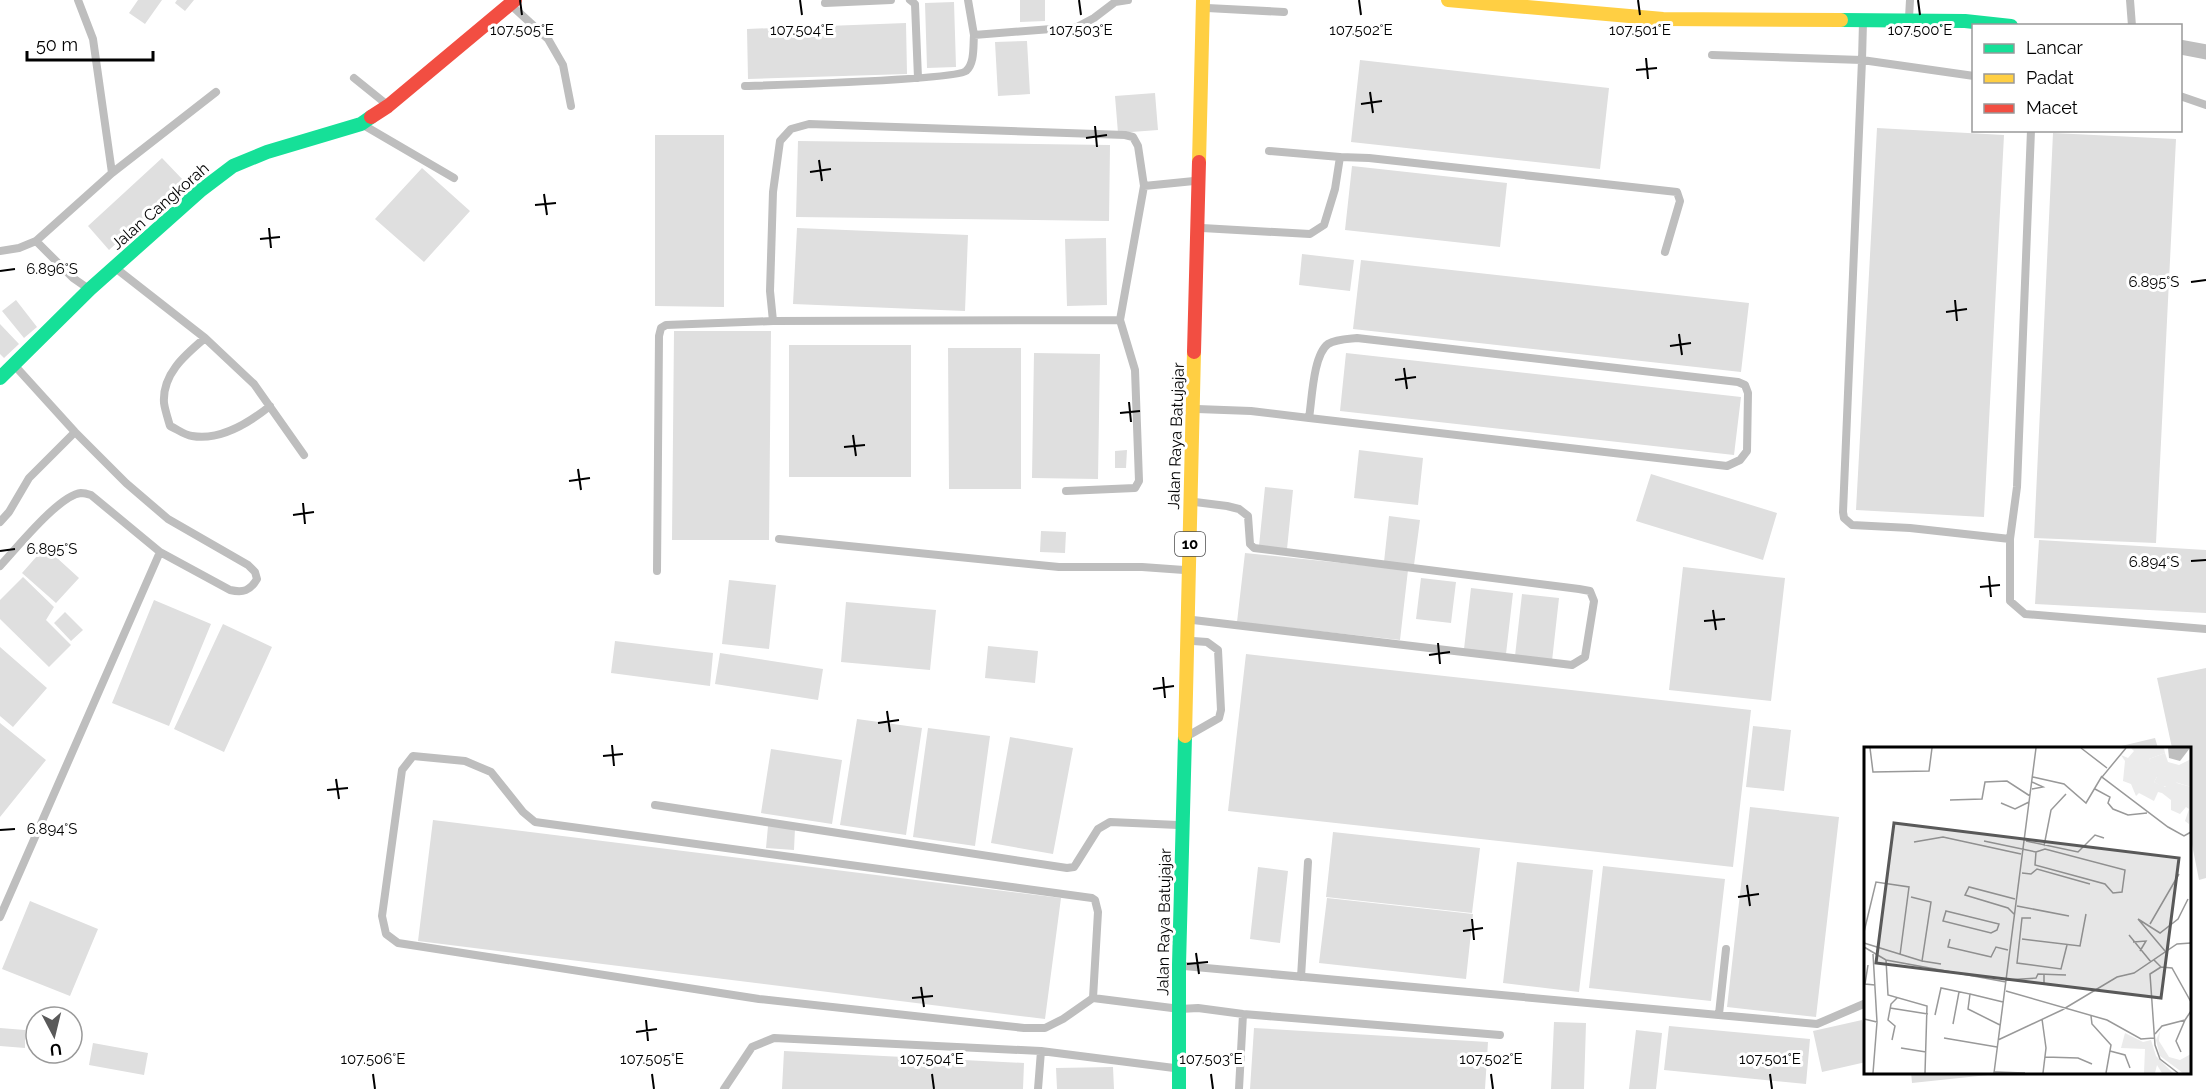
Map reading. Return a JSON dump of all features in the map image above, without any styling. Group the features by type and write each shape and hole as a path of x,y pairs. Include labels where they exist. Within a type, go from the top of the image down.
{"main road":[{"path":"1448,0 1663,19 1965,21 1993,24"},
{"name":"Jalan Cangkorah","path":"0,378 90,290 200,190 233,166 267,152 361,124 388,106 513,2"},
{"name":"Jalan Raya Batujajar","path":"1179,1089 1179,965 1203,4"}],"street":[{"path":"2182,47 2206,52"}],"lane":[{"path":"78,0 93,39 112,173"},
{"path":"825,3 891,0"},
{"path":"910,0 915,4 918,78"},
{"path":"745,86 918,78 963,73 970,65 974,35 969,0"},
{"path":"974,35 1077,27 1094,18 1115,2 1128,0"},
{"path":"1909,22 1910,0"},
{"path":"2130,0 2132,24"},
{"path":"513,2 548,39 563,65 571,106"},
{"path":"1203,4 1284,12"},
{"path":"1863,22 1844,518 1852,525 1910,528 2010,539"},
{"path":"1712,55 1862,60 1972,76"},
{"path":"354,78 388,106"},
{"path":"0,251 18,248 36,241 112,173 216,92"},
{"path":"2182,96 2206,105"},
{"path":"361,124 454,178"},
{"path":"773,321 770,291 773,192 780,141 791,129 809,124 1133,137 1138,146 1144,186 1120,320 1135,370 1138,482 1135,488 1066,491"},
{"path":"2031,132 2017,488 2010,539 2010,601 2025,614 2206,629"},
{"path":"1269,151 1369,158 1677,192 1680,201 1665,252"},
{"path":"1197,228 1310,234 1324,225 1335,189 1341,157"},
{"path":"1144,186 1198,181"},
{"path":"36,241 73,278 90,290"},
{"path":"114,268 205,338 254,384 304,455"},
{"path":"657,571 659,336 661,328 673,325 773,321 1120,320"},
{"path":"205,338 183,356 168,377 164,402 170,426 190,436 214,436 250,422 270,406"},
{"path":"1194,409 1251,411 1309,418 1727,466 1740,460 1747,451 1748,393 1745,385 1738,382 1357,338 1337,340 1328,344 1322,352 1317,365 1309,418"},
{"path":"0,566 47,515 73,496 83,492 91,495 160,552 230,590 247,591 256,579 255,572 248,565 168,519 126,483 75,432 14,365"},
{"path":"0,522 9,512 29,478 75,432"},
{"path":"1189,620 1572,665 1585,657 1594,601 1590,591 1579,589 1254,548 1250,544 1248,516 1239,509 1190,501"},
{"path":"779,539 1059,567 1142,567 1190,571"},
{"path":"0,917 160,552"},
{"path":"1185,736 1219,718 1221,710 1218,650 1207,642 1188,641"},
{"path":"1093,998 1098,907 1092,898 535,822 523,812 490,772 465,761 413,756 402,770 382,916 387,934 399,943 759,999 1024,1028 1045,1028 1063,1019 1093,998 1180,1009 1198,1008 1243,1014 1500,1035"},
{"path":"655,805 1067,868 1077,864 1098,829 1110,822 1183,825"},
{"path":"1301,977 1308,862"},
{"path":"1719,1014 1726,950"},
{"path":"1179,965 1816,1024 1864,1005"},
{"path":"1239,1089 1243,1014"},
{"path":"724,1089 752,1047 774,1038 1041,1052 1179,1069"},
{"path":"1038,1089 1041,1052"}],"building":[{"path":"138,0 162,0 145,24 129,13"},
{"path":"177,0 194,0 185,11 175,3"},
{"path":"1020,0 1045,0 1045,21 1020,22"},
{"path":"954,2 956,67 927,68 925,3"},
{"path":"906,23 907,74 748,79 747,29"},
{"path":"1027,41 1030,94 998,96 995,42"},
{"path":"1360,60 1609,88 1600,169 1351,142"},
{"path":"1155,93 1158,130 1118,133 1115,96"},
{"path":"1877,128 2004,135 1984,517 1856,510"},
{"path":"2053,133 2176,139 2156,543 2034,538"},
{"path":"655,135 724,135 724,307 655,306"},
{"path":"798,141 1110,145 1109,221 796,217"},
{"path":"162,158 184,181 109,250 88,226"},
{"path":"1352,166 1507,183 1500,247 1345,230"},
{"path":"422,168 470,211 424,262 375,219"},
{"path":"797,228 968,235 965,311 793,304"},
{"path":"1106,238 1107,305 1067,306 1065,239"},
{"path":"1302,254 1354,260 1350,291 1299,285"},
{"path":"1361,260 1749,303 1741,372 1353,329"},
{"path":"16,300 37,327 24,338 2,311"},
{"path":"0,324 19,344 4,358 0,354"},
{"path":"674,331 771,331 769,540 672,540"},
{"path":"789,345 911,345 911,477 789,477"},
{"path":"948,348 1021,348 1021,489 949,489"},
{"path":"1034,353 1100,354 1098,479 1032,478"},
{"path":"1346,353 1741,397 1734,455 1340,411"},
{"path":"1127,450 1126,468 1115,468 1115,451"},
{"path":"1359,450 1423,458 1418,505 1354,498"},
{"path":"1651,474 1777,513 1763,560 1636,521"},
{"path":"1265,487 1293,490 1287,549 1259,546"},
{"path":"1389,516 1420,520 1414,565 1384,562"},
{"path":"1041,531 1066,532 1065,553 1040,552"},
{"path":"2039,540 2206,550 2206,613 2035,604"},
{"path":"45,547 79,578 56,603 22,573"},
{"path":"1245,553 1408,570 1400,640 1237,622"},
{"path":"1683,567 1785,578 1771,701 1669,690"},
{"path":"23,577 54,607 46,620 71,645 49,667 0,619 0,600"},
{"path":"1421,578 1456,582 1451,623 1416,619"},
{"path":"729,580 776,585 769,649 722,644"},
{"path":"1471,588 1513,593 1506,654 1464,649"},
{"path":"1522,594 1559,598 1552,661 1515,656"},
{"path":"154,600 211,624 169,726 112,703"},
{"path":"846,602 936,610 930,670 841,662"},
{"path":"65,612 83,630 71,641 54,623"},
{"path":"223,624 272,647 224,752 174,729"},
{"path":"615,641 713,653 710,686 611,673"},
{"path":"988,646 1038,651 1035,683 985,678"},
{"path":"0,647 47,688 13,727 0,716"},
{"path":"720,653 823,669 818,700 715,684"},
{"path":"1246,654 1751,710 1733,867 1228,811"},
{"path":"2206,668 2206,878 2199,880 2191,839 2191,747 2172,747 2157,678"},
{"path":"857,719 922,728 906,835 840,825"},
{"path":"0,723 46,760 0,817"},
{"path":"1753,726 1791,730 1784,791 1746,787"},
{"path":"928,728 990,736 975,846 913,837"},
{"path":"1010,737 1073,748 1053,854 991,843"},
{"path":"2155,738 2158,747 2117,747"},
{"path":"771,749 842,760 832,824 761,813"},
{"path":"1750,807 1839,817 1816,1017 1727,1007"},
{"path":"433,820 1061,898 1045,1019 418,941"},
{"path":"768,826 795,828 794,850 766,848"},
{"path":"1333,832 1480,848 1472,913 1326,897"},
{"path":"1517,862 1593,870 1579,992 1503,983"},
{"path":"1603,866 1725,879 1711,1001 1589,988"},
{"path":"1258,867 1288,871 1280,943 1250,939"},
{"path":"1327,898 1473,914 1466,979 1319,963"},
{"path":"30,901 98,929 70,996 2,969"},
{"path":"1862,1020 1864,1062 1822,1072 1813,1031"},
{"path":"1554,1022 1586,1023 1584,1089 1551,1089"},
{"path":"1669,1026 1810,1039 1806,1084 1664,1070"},
{"path":"0,1028 24,1030 24,1048 0,1046"},
{"path":"1254,1028 1488,1042 1485,1089 1250,1089"},
{"path":"1636,1030 1662,1033 1656,1089 1629,1089"},
{"path":"93,1043 148,1053 144,1075 89,1065"},
{"path":"784,1051 1024,1063 1023,1089 782,1089"},
{"path":"1113,1067 1114,1089 1057,1089 1056,1068"},
{"path":"1911,1074 1988,1075 1912,1083"}],"traffic: fast":[{"path":"1841,20 1965,21 1993,24"},
{"path":"0,378 90,289 200,191 233,166 267,152 361,124 371,117"},
{"path":"1179,1089 1179,965 1185,736"}],"traffic: slow":[{"path":"1199,162 1203,0"},
{"path":"1448,0 1663,19 1841,20"},
{"path":"1185,736 1194,352"}],"traffic: jam":[{"path":"371,117 388,106 515,0"},
{"path":"1194,352 1199,162"}]}
